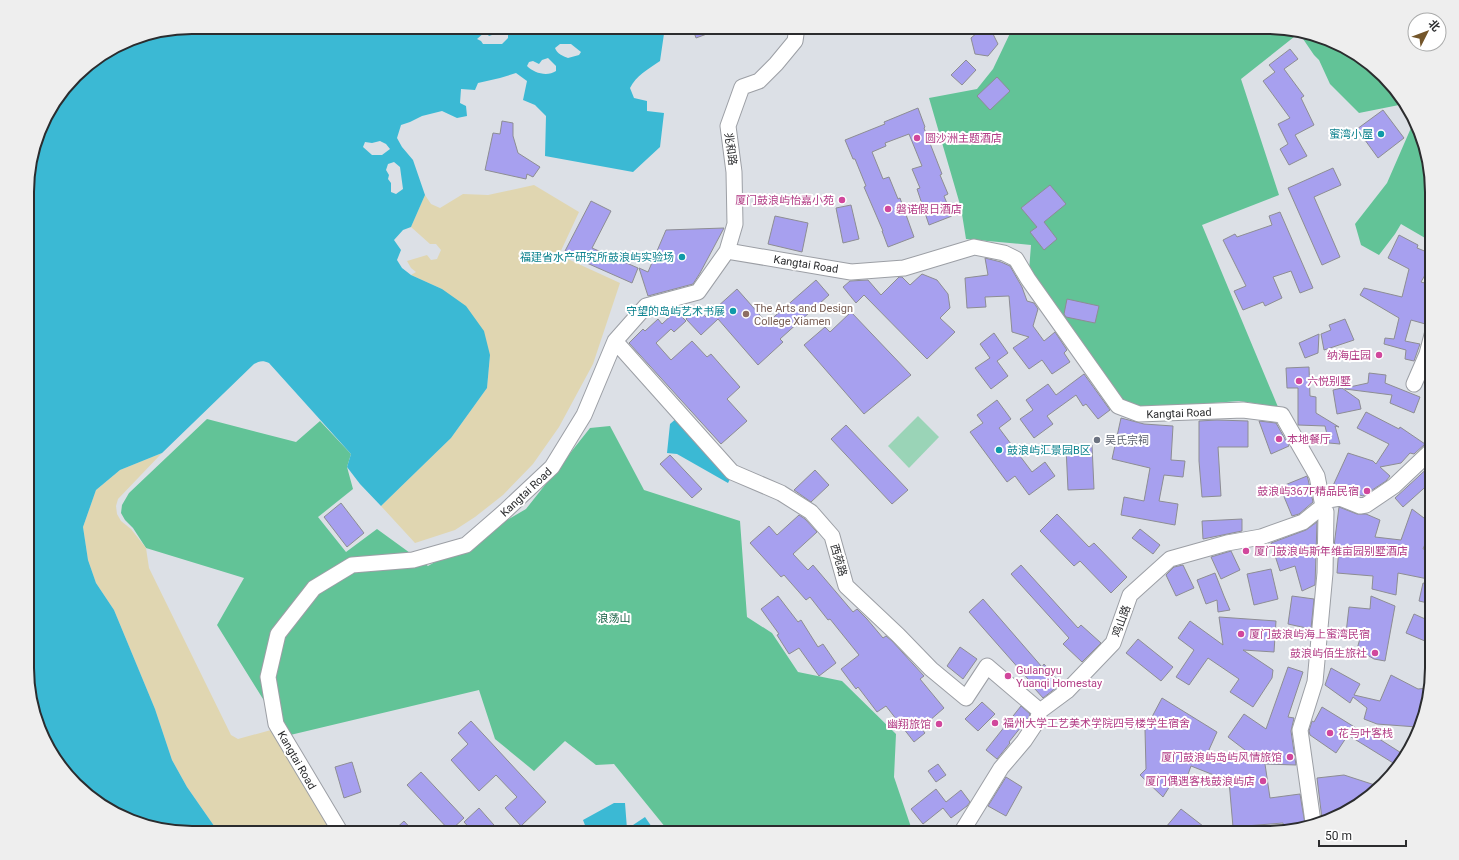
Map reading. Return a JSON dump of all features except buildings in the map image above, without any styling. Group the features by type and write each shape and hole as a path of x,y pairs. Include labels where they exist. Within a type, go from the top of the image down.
{"street":[{"name":"兆和路","path":"727,251 735,224 734,172 728,126 742,87 759,81 776,64 795,40 796,34"},
{"name":"Kangtai Road","path":"337,826 276,724 268,677 278,634 314,588 352,565 413,560 466,545 552,467 584,415 615,341 646,306 698,292 727,251 852,272 904,268 974,247 1004,253 1016,259 1028,279 1118,406 1139,414 1243,410 1282,416 1317,476 1326,512 1324,573 1315,682 1300,730 1313,820"},
{"name":"西苑路","path":"615,341 732,472 781,493 811,512 832,536 846,586 898,635 931,669 966,698 987,666 1040,711"},
{"path":"1414,384 1425,359"},
{"path":"1323,504 1340,498 1360,506 1366,505 1394,486 1425,457"},
{"name":"鸡山路","path":"965,826 1001,768 1024,741 1036,722 1040,711 1067,691 1113,643 1130,595 1170,559 1227,543 1261,537 1273,533 1303,522 1323,504"}],"green space":[{"path":"1010,34 1277,34 1295,36 1241,79 1279,195 1202,225 1278,407 1239,401 1136,409 1119,401 1029,271 1031,245 966,239 961,208 929,98 977,89 993,69"},
{"path":"1302,38 1318,42 1337,50 1355,61 1379,80 1399,105 1359,113 1330,84 1319,60"},
{"path":"1411,127 1420,151 1424,172 1425,238 1401,224 1379,255 1361,245 1355,224 1387,183"},
{"path":"918,416 939,437 909,468 888,446"},
{"name":"浪荡山","path":"207,419 296,442 320,421 351,454 347,467 353,489 318,517 346,552 377,529 428,566 526,509 590,428 610,426 644,490 740,521 747,617 772,633 798,672 842,681 896,734 894,777 911,826 664,826 614,764 596,765 565,741 534,771 495,739 479,690 286,736 217,625 244,578 146,548 121,513 122,505 129,493"}],"sand":[{"path":"534,185 579,212 559,255 620,283 593,364 559,427 533,464 503,495 475,517 455,530 415,543 381,506 451,438 487,388 490,355 442,289 411,275 416,272 411,268 407,261 427,255 431,260 437,259 441,250 436,244 430,244 411,227 425,195 431,204 440,208 463,194 488,195"},
{"path":"162,453 118,499 116,506 117,514 121,521 131,529 146,548 149,568 231,735 238,739 271,730 328,826 214,826 187,787 172,760 155,709 114,610 96,583 88,560 83,527 96,490 120,470"}],"water":[{"path":"483,34 477,39 483,44 502,44 508,38 508,34 664,34 660,61 639,76 630,88 634,98 647,101 647,111 664,113 660,147 633,172 545,156 546,116 535,105 523,100 527,81 516,73 478,83 475,90 461,89 460,103 466,106 467,116 457,118 442,111 422,116 401,125 397,138 402,147 413,160 425,195 411,227 403,230 394,240 401,250 397,260 402,268 411,275 442,289 466,306 484,331 490,355 487,388 451,438 381,506 360,484 347,467 351,454 269,363 263,361 254,364 162,453 120,470 96,490 83,527 88,560 96,583 114,610 155,709 172,760 187,787 214,826 182,826 151,821 113,805 80,780 61,756 50,738 42,719 37,699 34,678 34,182 42,141 55,113 80,80 113,55 141,42 172,35","holes":["560,44 571,44 581,52 579,55 568,58 562,56 555,48","548,58 556,66 556,71 552,73 545,74 533,71 527,66 529,62 533,61 539,64 542,60","380,141 386,144 390,149 382,155 372,155 363,147 365,142 372,143","394,162 400,167 403,189 396,194 391,192 391,183 388,179 389,175 386,170 388,164"]},
{"path":"678,417 731,477 728,483 677,454 667,453 670,424"},
{"path":"614,803 625,803 627,826 585,826 583,820"},
{"path":"645,817 651,826 632,826"}],"place":[{"name":"蜜湾小屋","path":"1381,134"},
{"name":"圆沙洲主题酒店","path":"917,138"},
{"name":"厦门鼓浪屿怡嘉小苑","path":"842,200"},
{"name":"磐诺假日酒店","path":"888,209"},
{"name":"福建省水产研究所鼓浪屿实验场","path":"682,257"},
{"name":"守望的岛屿艺术书展","path":"733,311"},
{"name":"The Arts and Design College Xiamen","path":"746,314"},
{"name":"纳海庄园","path":"1379,355"},
{"name":"六悦别墅","path":"1299,381"},
{"name":"本地餐厅","path":"1279,439"},
{"name":"吴氏宗祠","path":"1097,440"},
{"name":"鼓浪屿汇景园B区","path":"999,450"},
{"name":"鼓浪屿367F精品民宿","path":"1367,491"},
{"name":"厦门鼓浪屿斯年维亩园别墅酒店","path":"1246,551"},
{"name":"厦门鼓浪屿海上蜜湾民宿","path":"1241,634"},
{"name":"鼓浪屿佰生旅社","path":"1375,653"},
{"name":"Gulangyu Yuanqi Homestay","path":"1008,676"},
{"name":"福州大学工艺美术学院四号楼学生宿舍","path":"995,723"},
{"name":"幽翔旅馆","path":"939,724"},
{"name":"花与叶客栈","path":"1330,733"},
{"name":"厦门鼓浪屿岛屿风情旅馆","path":"1290,757"},
{"name":"厦门偶遇客栈鼓浪屿店","path":"1263,781"}]}
